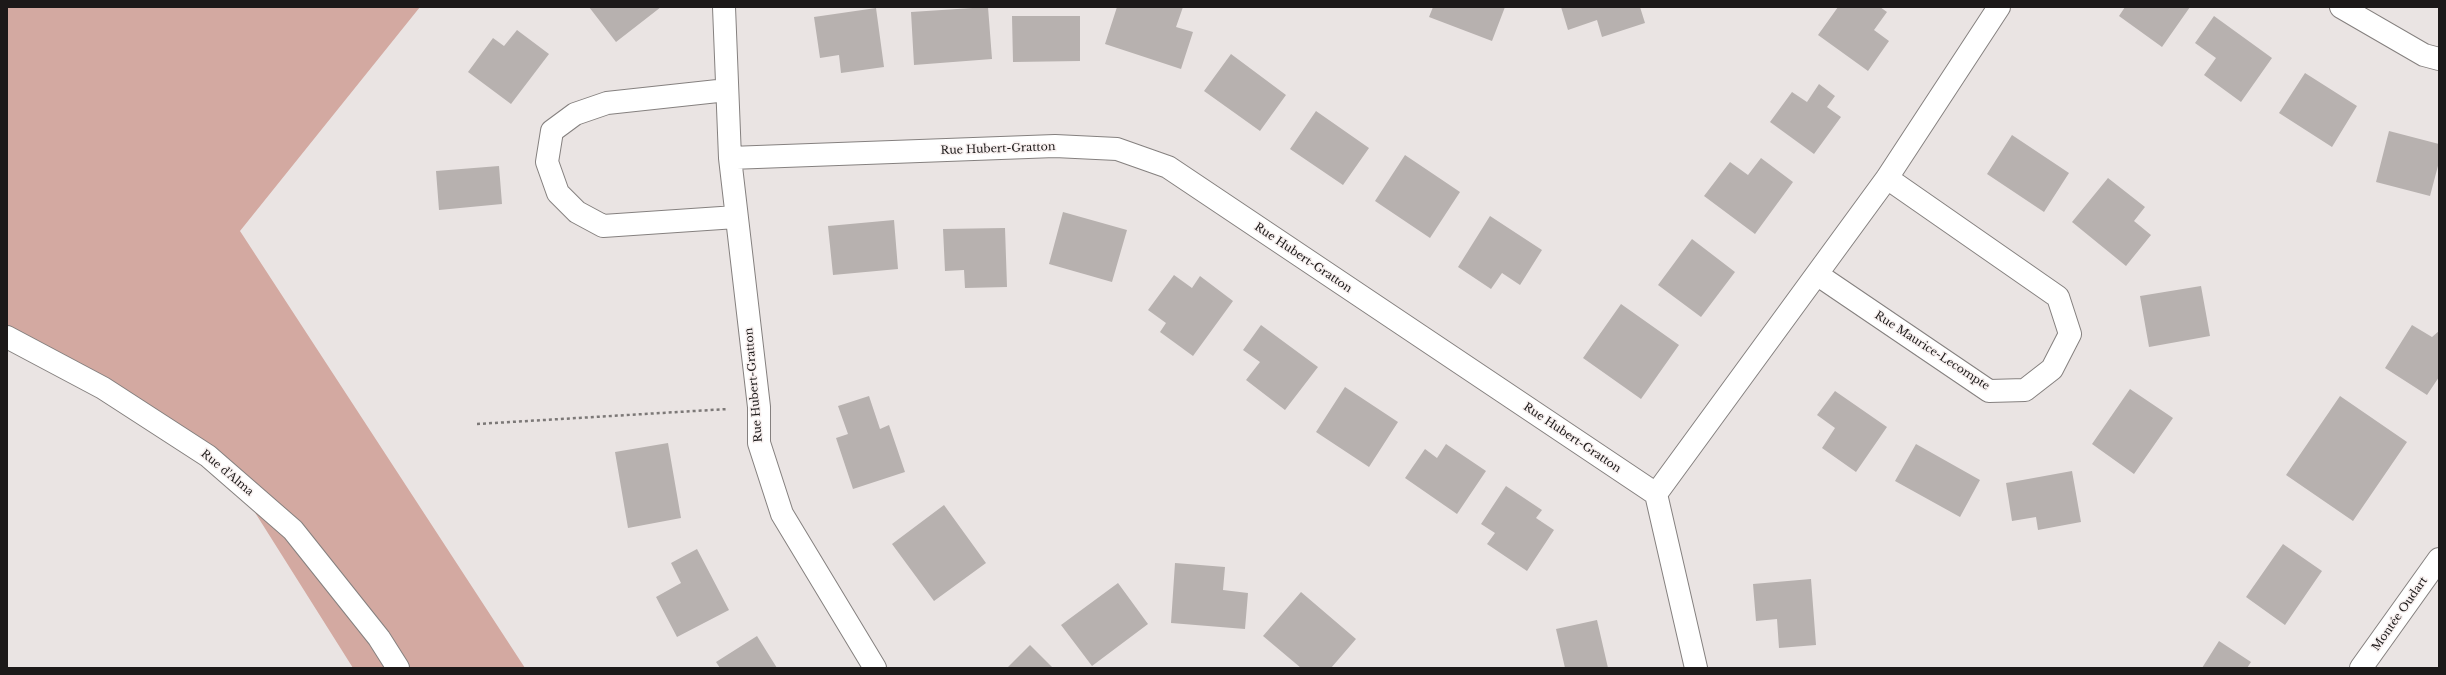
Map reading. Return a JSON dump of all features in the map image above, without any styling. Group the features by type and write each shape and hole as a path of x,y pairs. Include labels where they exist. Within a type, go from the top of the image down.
{"street":[{"name":"Rue Hubert-Gratton","path":"724,7 730,158 759,407 759,443 782,514 875,668"},
{"path":"1696,668 1656,494 1818,275 1887,178 1999,7"},
{"path":"2341,7 2424,55 2439,59"},
{"path":"727,90 607,103 575,114 552,131 547,162 558,193 577,212 603,226 736,217"},
{"name":"Rue Hubert-Gratton","path":"730,158 1055,146 1117,149 1168,167 1656,494"},
{"name":"Rue Maurice-Lecompte","path":"1818,275 1989,391 2025,390 2052,369 2070,334 2058,297 1887,178"},
{"name":"Rue d'Alma","path":"7,337 103,388 208,456 294,530 379,638 398,668"},
{"name":"Montée Oudart","path":"2362,668 2439,559"}],"path":[{"path":"477,424 759,407"}],"shaded area":[{"path":"7,7 420,7 240,231 525,668 353,668 232,476 7,333"}],"building":[{"path":"589,7 661,7 616,42"},
{"path":"988,7 992,59 914,65 911,12"},
{"path":"1117,7 1183,7 1176,27 1193,32 1181,69 1105,44"},
{"path":"1433,7 1505,7 1492,41 1429,17"},
{"path":"1561,7 1640,7 1645,23 1602,37 1597,20 1568,30"},
{"path":"1838,7 1880,7 1887,12 1874,30 1889,41 1868,71 1818,35"},
{"path":"2125,7 2190,7 2162,47 2119,16"},
{"path":"876,8 884,67 841,73 839,55 820,58 814,17"},
{"path":"1012,16 1080,16 1080,61 1013,62"},
{"path":"2214,16 2272,58 2241,102 2204,75 2216,58 2195,43"},
{"path":"517,30 549,54 511,104 468,72 493,38 504,46"},
{"path":"1231,54 1286,95 1260,131 1204,91"},
{"path":"2305,73 2357,106 2332,147 2279,113"},
{"path":"1819,84 1835,96 1827,107 1841,117 1814,154 1770,122 1792,92 1807,102"},
{"path":"1316,111 1369,148 1343,185 1290,149"},
{"path":"2389,131 2439,144 2439,162 2430,196 2376,182"},
{"path":"2012,135 2069,173 2044,212 1987,174"},
{"path":"1405,155 1460,192 1430,238 1375,201"},
{"path":"1761,158 1793,182 1755,234 1704,196 1730,162 1748,175"},
{"path":"499,166 502,204 439,210 436,171"},
{"path":"2108,178 2145,207 2134,221 2151,235 2126,266 2072,222"},
{"path":"1063,212 1127,230 1112,282 1049,264"},
{"path":"1490,216 1542,250 1520,285 1502,273 1491,289 1458,267"},
{"path":"894,220 898,269 833,275 828,226"},
{"path":"1005,228 1007,287 965,288 964,270 945,271 943,229"},
{"path":"1692,239 1735,272 1701,317 1658,285"},
{"path":"1174,275 1192,288 1200,276 1233,301 1193,356 1160,332 1166,323 1148,310"},
{"path":"2201,286 2210,336 2149,347 2140,296"},
{"path":"1621,304 1679,345 1641,399 1583,358"},
{"path":"1261,325 1318,367 1285,410 1246,380 1260,362 1243,350"},
{"path":"2412,325 2432,337 2439,331 2439,377 2427,395 2385,368"},
{"path":"1345,387 1398,422 1369,467 1316,432"},
{"path":"2130,389 2173,418 2134,474 2092,444"},
{"path":"1835,391 1887,427 1856,472 1822,448 1835,428 1817,415"},
{"path":"869,396 880,429 889,425 905,472 853,489 836,438 848,434 838,406"},
{"path":"2340,396 2407,442 2353,521 2286,475"},
{"path":"668,443 681,518 628,528 615,452"},
{"path":"1446,444 1486,471 1457,514 1405,478 1425,449 1437,458"},
{"path":"1916,444 1980,480 1960,517 1895,481"},
{"path":"2072,471 2081,522 2038,530 2036,517 2012,521 2006,483"},
{"path":"1506,486 1542,510 1536,518 1554,530 1527,571 1487,544 1495,533 1481,524"},
{"path":"944,505 986,563 934,601 892,544"},
{"path":"2283,544 2322,571 2285,625 2246,597"},
{"path":"697,549 729,610 677,637 656,597 681,583 671,563"},
{"path":"1175,563 1225,567 1223,590 1248,593 1245,629 1171,623"},
{"path":"1811,579 1816,645 1779,648 1777,619 1756,621 1753,584"},
{"path":"1118,583 1148,624 1092,666 1061,625"},
{"path":"1301,592 1356,639 1331,668 1301,668 1263,636"},
{"path":"1597,620 1608,668 1565,668 1556,629"},
{"path":"757,636 777,668 720,668 716,662"},
{"path":"2219,641 2251,662 2247,668 2202,668"},
{"path":"1030,645 1053,668 1007,668"}]}
